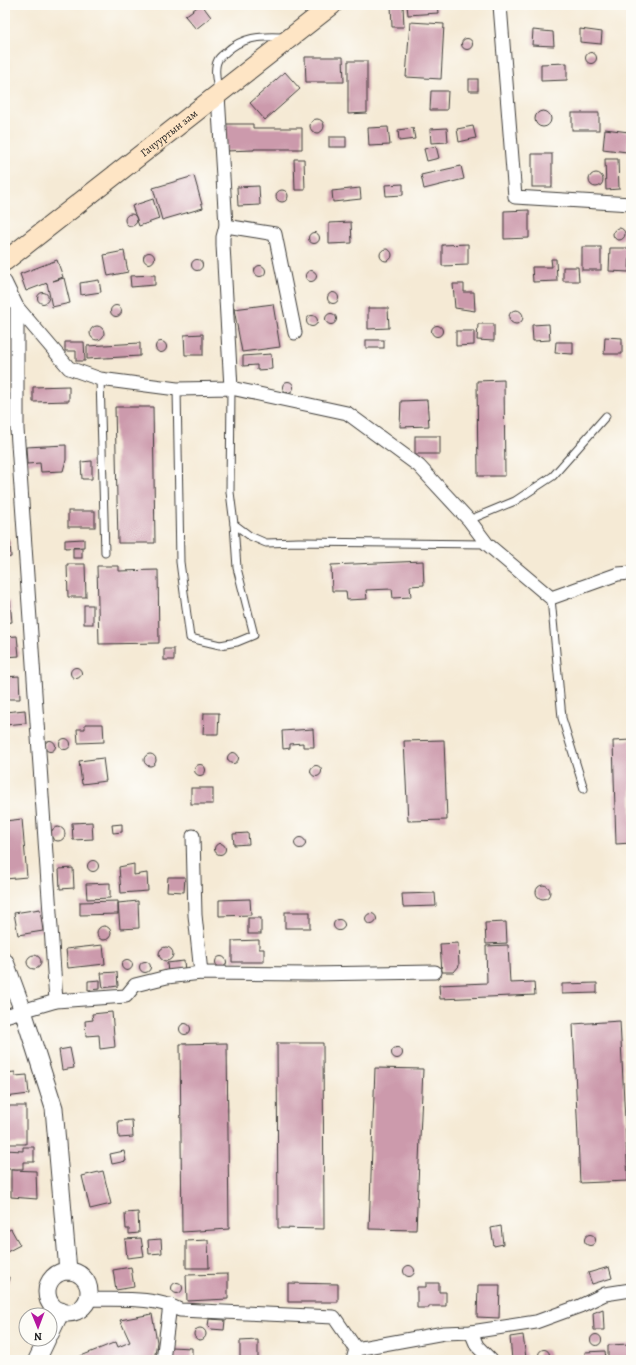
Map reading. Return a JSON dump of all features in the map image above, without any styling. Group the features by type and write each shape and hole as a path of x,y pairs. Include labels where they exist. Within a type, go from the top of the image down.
{"main road":[{"name":"Гачууртын зам","path":"5,261 332,5"}],"street":[{"path":"500,5 515,197 631,204"},
{"path":"218,95 226,226 223,237 223,245 231,388"},
{"path":"226,226 275,234 295,333"},
{"path":"5,282 17,308 69,368 100,379 177,389 231,388 347,413 419,466 469,520 487,544 551,598 618,574 631,573"},
{"path":"17,308 18,444 56,1001"},
{"path":"192,836 195,915 201,973"},
{"path":"5,962 23,1011 54,1108 68,1271"},
{"path":"5,1016 56,1001 126,996 135,985 167,977 201,973 310,974 435,972"},
{"path":"68,1271 76,1272 82,1276 87,1283 89,1291 88,1299 77,1311 61,1311 54,1307 49,1300 49,1284 56,1275 60,1273 68,1271"},
{"path":"88,1299 158,1302 170,1305 180,1310 334,1317 354,1354 444,1333 471,1332 536,1322 580,1306 605,1294 631,1290"},
{"path":"164,1360 170,1305"},
{"path":"58,1317 61,1311"},
{"path":"471,1332 477,1346 491,1360"},
{"path":"37,1360 43,1347"}],"lane":[{"path":"218,95 216,68 218,60 229,49 245,39 263,36 281,37 288,40"},
{"path":"100,379 105,553"},
{"path":"177,389 180,562 190,638 220,645 237,642 254,635 237,568 230,492 231,388"},
{"path":"469,520 515,501 553,476 606,416"},
{"path":"234,524 250,536 266,543 487,544"},
{"path":"551,598 562,718 584,789"}],"building":[{"path":"202,5 211,17 196,29 185,16"},
{"path":"391,5 403,5 404,27 392,27"},
{"path":"407,5 437,5 438,13 408,15"},
{"path":"410,22 444,24 441,79 406,77"},
{"path":"580,29 602,32 601,44 580,42"},
{"path":"533,30 553,32 554,46 532,45"},
{"path":"467,38 471,40 473,44 471,48 467,50 463,48 461,44 463,40"},
{"path":"591,52 595,54 597,58 595,62 591,64 587,62 585,58 587,54"},
{"path":"305,57 343,57 344,82 306,82"},
{"path":"348,61 367,61 367,113 348,114"},
{"path":"567,63 567,80 541,81 541,64"},
{"path":"285,72 300,89 265,120 250,103"},
{"path":"469,79 478,79 478,91 469,91"},
{"path":"431,91 448,91 447,110 430,110"},
{"path":"543,111 550,116 551,119 546,126 543,127 536,122 535,119 540,112"},
{"path":"572,113 599,113 599,130 572,130"},
{"path":"314,119 320,119 324,123 324,129 320,133 314,133 310,129 310,123"},
{"path":"226,124 253,124 253,128 302,128 302,149 254,149 226,151"},
{"path":"473,126 476,138 459,142 457,129"},
{"path":"388,127 390,145 369,146 368,128"},
{"path":"413,128 415,139 399,141 398,130"},
{"path":"447,128 448,142 431,143 430,129"},
{"path":"605,129 629,132 627,152 603,149"},
{"path":"329,137 346,137 346,147 329,147"},
{"path":"436,146 439,158 427,161 424,149"},
{"path":"532,154 552,154 552,187 532,187"},
{"path":"294,159 304,159 305,190 295,190"},
{"path":"605,159 618,159 619,189 606,190"},
{"path":"461,166 464,179 424,189 421,175"},
{"path":"593,173 599,173 603,177 603,183 599,187 593,187 589,183 589,177"},
{"path":"194,176 203,208 162,220 153,188"},
{"path":"403,184 403,195 386,196 385,185"},
{"path":"259,186 260,205 238,206 237,187"},
{"path":"360,188 361,199 333,202 332,191"},
{"path":"282,190 286,192 288,196 286,200 282,202 278,200 276,196 278,192"},
{"path":"153,199 159,219 139,226 132,206"},
{"path":"529,210 529,238 504,239 504,211"},
{"path":"131,214 135,216 137,220 135,224 131,226 127,224 125,220 127,216"},
{"path":"351,222 352,243 329,244 329,223"},
{"path":"619,228 623,230 625,234 623,238 619,240 615,238 613,234 615,230"},
{"path":"314,232 318,234 320,238 318,242 314,244 310,242 308,238 310,234"},
{"path":"468,244 468,265 442,266 442,245"},
{"path":"582,247 601,247 601,270 582,270"},
{"path":"610,248 630,248 629,272 609,271"},
{"path":"386,249 390,251 392,255 390,259 386,261 382,259 380,255 382,251"},
{"path":"124,251 128,272 108,276 104,255"},
{"path":"149,252 153,254 155,258 153,262 149,264 145,262 143,258 145,254"},
{"path":"197,259 201,261 203,265 201,269 197,271 193,269 191,265 193,261"},
{"path":"551,259 556,259 557,281 533,282 532,267 552,267"},
{"path":"57,260 63,277 53,281 64,278 70,303 52,307 47,283 26,291 20,274"},
{"path":"260,265 264,267 266,271 264,275 260,277 256,275 254,271 256,267"},
{"path":"563,267 578,267 579,281 563,281"},
{"path":"311,270 315,272 317,276 315,280 311,282 307,280 305,276 307,272"},
{"path":"155,275 155,285 131,287 130,276"},
{"path":"99,280 101,292 81,295 80,283"},
{"path":"453,284 464,284 464,292 474,292 475,311 455,308"},
{"path":"43,292 47,294 49,298 47,302 43,304 39,302 37,298 39,294"},
{"path":"333,292 337,294 339,298 337,302 333,304 329,302 327,298 329,294"},
{"path":"273,304 280,347 242,352 234,309"},
{"path":"116,305 120,307 122,311 120,315 116,317 112,315 110,311 112,307"},
{"path":"368,308 388,308 389,328 368,329"},
{"path":"516,310 521,312 523,317 521,322 516,324 511,322 509,317 511,312"},
{"path":"331,313 335,315 337,319 335,323 331,325 327,323 325,319 327,315"},
{"path":"312,315 316,317 318,321 316,325 312,327 308,325 306,321 308,317"},
{"path":"478,324 494,324 494,341 477,340"},
{"path":"549,324 550,340 533,341 532,325"},
{"path":"437,325 441,327 443,331 441,335 437,337 433,335 431,331 433,327"},
{"path":"94,326 100,326 104,330 104,336 100,340 94,340 90,336 90,330"},
{"path":"456,331 474,331 474,345 456,346"},
{"path":"203,334 203,355 185,355 184,335"},
{"path":"605,337 622,338 622,354 604,354"},
{"path":"366,340 384,340 384,348 366,348"},
{"path":"161,341 165,343 167,347 165,351 161,353 157,351 155,347 157,343"},
{"path":"65,342 84,342 85,361 76,361 76,351 65,351"},
{"path":"556,342 573,342 573,354 555,353"},
{"path":"140,343 140,356 87,359 87,346"},
{"path":"271,354 272,369 257,370 257,365 243,366 243,356"},
{"path":"504,380 505,476 478,476 477,381"},
{"path":"288,381 292,383 294,387 292,391 288,393 284,391 282,387 284,383"},
{"path":"69,386 69,401 33,402 33,387"},
{"path":"427,400 429,426 400,427 401,401"},
{"path":"115,407 153,407 155,543 118,543"},
{"path":"415,436 440,436 440,454 415,454"},
{"path":"66,445 66,460 63,471 41,472 40,463 27,464 26,447"},
{"path":"92,461 92,479 82,479 81,462"},
{"path":"68,511 95,511 95,527 68,527"},
{"path":"6,516 7,531 5,531"},
{"path":"84,539 84,547 65,548 65,540"},
{"path":"10,541 11,557 5,558 5,542"},
{"path":"73,548 82,548 82,558 73,558"},
{"path":"423,561 424,585 410,586 411,597 393,598 392,589 366,590 367,599 347,600 346,591 332,591 331,565"},
{"path":"67,564 85,564 86,597 68,597"},
{"path":"97,566 119,566 119,571 158,570 159,643 99,644"},
{"path":"10,601 12,622 5,623 5,602"},
{"path":"84,605 93,605 93,624 84,624"},
{"path":"17,636 19,656 5,657 5,637"},
{"path":"164,649 174,649 174,660 164,660"},
{"path":"76,667 80,669 82,673 80,677 76,679 72,677 70,673 72,669"},
{"path":"19,676 20,699 5,699 5,677"},
{"path":"25,710 26,723 5,725 5,712"},
{"path":"204,713 219,713 218,734 203,734"},
{"path":"85,724 103,724 104,742 78,743 77,729 85,729"},
{"path":"313,729 314,747 303,747 303,743 290,744 290,748 283,749 282,731"},
{"path":"65,738 69,740 71,744 69,748 65,750 61,748 59,744 61,740"},
{"path":"50,740 54,742 56,746 54,750 50,752 46,750 44,746 46,742"},
{"path":"444,740 447,820 408,821 404,741"},
{"path":"631,740 631,843 616,844 613,741"},
{"path":"233,752 237,754 239,758 237,762 233,764 229,762 227,758 229,754"},
{"path":"150,754 154,756 156,760 154,764 150,766 146,764 144,760 146,756"},
{"path":"103,758 106,781 82,784 79,761"},
{"path":"200,764 204,766 206,770 204,774 200,776 196,774 194,770 196,766"},
{"path":"316,765 320,767 322,771 320,775 316,777 312,775 310,771 312,767"},
{"path":"191,788 213,788 213,804 191,804"},
{"path":"22,819 27,877 5,879 5,821"},
{"path":"92,822 93,839 73,840 72,823"},
{"path":"122,824 122,832 113,833 112,825"},
{"path":"58,827 63,829 65,834 63,839 58,841 53,839 51,834 53,829"},
{"path":"248,833 249,844 234,845 233,834"},
{"path":"300,837 304,839 306,843 304,847 300,849 296,847 294,843 296,839"},
{"path":"220,843 224,845 226,849 224,853 220,855 216,853 214,849 216,845"},
{"path":"93,860 97,862 99,866 97,870 93,872 89,870 87,866 89,862"},
{"path":"134,864 134,875 147,873 148,891 121,893 119,867"},
{"path":"73,868 74,888 60,889 59,869"},
{"path":"168,877 185,877 184,892 167,891"},
{"path":"110,883 110,898 87,899 86,884"},
{"path":"540,885 546,885 550,889 550,895 546,899 540,899 536,895 536,889"},
{"path":"435,893 436,906 403,907 402,894"},
{"path":"250,899 251,915 219,916 219,900"},
{"path":"118,901 118,914 80,915 80,902"},
{"path":"138,901 139,928 120,929 118,903"},
{"path":"40,909 43,931 18,935 14,913"},
{"path":"285,912 310,912 310,928 285,928"},
{"path":"371,913 375,915 377,919 375,923 371,925 367,923 365,919 367,915"},
{"path":"248,918 261,918 261,934 248,934"},
{"path":"339,919 343,921 345,925 343,929 339,931 335,929 333,925 335,921"},
{"path":"506,922 507,943 486,944 485,923"},
{"path":"101,926 107,926 111,930 111,936 107,940 101,940 97,936 97,930"},
{"path":"259,940 259,949 264,949 264,962 232,962 232,941"},
{"path":"458,943 459,966 454,972 442,972 440,944"},
{"path":"103,945 105,964 68,968 66,949"},
{"path":"508,945 510,983 534,982 535,995 440,999 439,985 487,983 486,946"},
{"path":"163,947 169,947 173,951 173,957 169,961 163,961 159,957 159,951"},
{"path":"31,955 37,955 41,959 41,965 37,969 31,969 27,965 27,959"},
{"path":"221,956 225,958 227,962 225,966 221,968 217,966 215,962 217,958"},
{"path":"127,959 131,961 133,965 131,969 127,971 123,969 121,965 123,961"},
{"path":"145,961 149,963 151,967 149,971 145,973 141,971 139,967 141,963"},
{"path":"184,961 185,971 168,973 167,963"},
{"path":"117,972 118,986 103,988 101,973"},
{"path":"100,980 100,989 88,990 88,981"},
{"path":"597,983 597,993 562,994 562,984"},
{"path":"112,1012 115,1047 100,1049 99,1035 86,1036 85,1021 93,1020 92,1014"},
{"path":"620,1021 628,1181 580,1183 573,1024"},
{"path":"185,1023 189,1025 191,1029 189,1033 185,1035 181,1033 179,1029 181,1025"},
{"path":"227,1043 229,1229 182,1232 180,1044"},
{"path":"277,1043 323,1043 324,1229 278,1228"},
{"path":"397,1047 401,1049 403,1053 401,1057 397,1059 393,1057 391,1053 393,1049"},
{"path":"70,1048 74,1068 62,1070 59,1050"},
{"path":"375,1068 423,1069 416,1230 369,1229"},
{"path":"15,1072 15,1076 27,1075 29,1094 5,1097 5,1073"},
{"path":"5,1106 26,1106 26,1144 5,1144"},
{"path":"132,1120 133,1137 119,1138 118,1121"},
{"path":"23,1147 34,1147 34,1162 23,1162 23,1169 5,1169 5,1150 23,1151"},
{"path":"124,1151 126,1161 112,1164 110,1154"},
{"path":"11,1170 36,1171 37,1199 11,1197"},
{"path":"103,1171 111,1204 90,1209 82,1176"},
{"path":"138,1212 139,1233 129,1234 129,1229 126,1229 125,1213"},
{"path":"501,1226 503,1244 494,1246 491,1228"},
{"path":"11,1229 20,1245 5,1253 5,1232"},
{"path":"590,1234 594,1236 596,1240 594,1244 590,1246 586,1244 584,1240 586,1236"},
{"path":"141,1238 144,1256 127,1258 125,1239"},
{"path":"161,1239 162,1253 149,1254 148,1240"},
{"path":"208,1240 209,1268 186,1268 186,1241"},
{"path":"409,1265 413,1267 415,1271 413,1275 409,1277 405,1275 403,1271 405,1267"},
{"path":"131,1267 134,1287 116,1290 113,1270"},
{"path":"609,1267 612,1278 592,1284 588,1273"},
{"path":"228,1274 228,1299 187,1301 186,1275"},
{"path":"5,1277 9,1277 6,1295 5,1295"},
{"path":"177,1282 181,1284 183,1288 181,1292 177,1294 173,1292 171,1288 173,1284"},
{"path":"288,1283 338,1284 338,1302 288,1302"},
{"path":"426,1283 439,1283 439,1292 446,1292 446,1306 417,1308 417,1287 426,1287"},
{"path":"478,1285 500,1285 499,1318 477,1317"},
{"path":"603,1309 604,1330 594,1330 593,1313"},
{"path":"152,1314 157,1342 154,1360 71,1360 116,1342 118,1347 130,1342 120,1320"},
{"path":"209,1319 225,1320 224,1330 211,1329 208,1326"},
{"path":"198,1328 202,1328 206,1334 202,1340 198,1340 194,1336 194,1332"},
{"path":"596,1334 600,1336 602,1340 600,1344 596,1346 592,1344 590,1340 592,1336"},
{"path":"523,1335 526,1358 512,1360 510,1337"},
{"path":"258,1340 258,1360 240,1360 240,1341"},
{"path":"631,1344 631,1360 608,1360 608,1345"},
{"path":"170,1347 192,1348 192,1360 169,1360"},
{"path":"542,1350 546,1350 548,1351 548,1359 542,1360 539,1357 539,1353"},
{"path":"605,1351 606,1360 585,1360 585,1352"},
{"path":"313,1358 335,1359 308,1360"}]}
